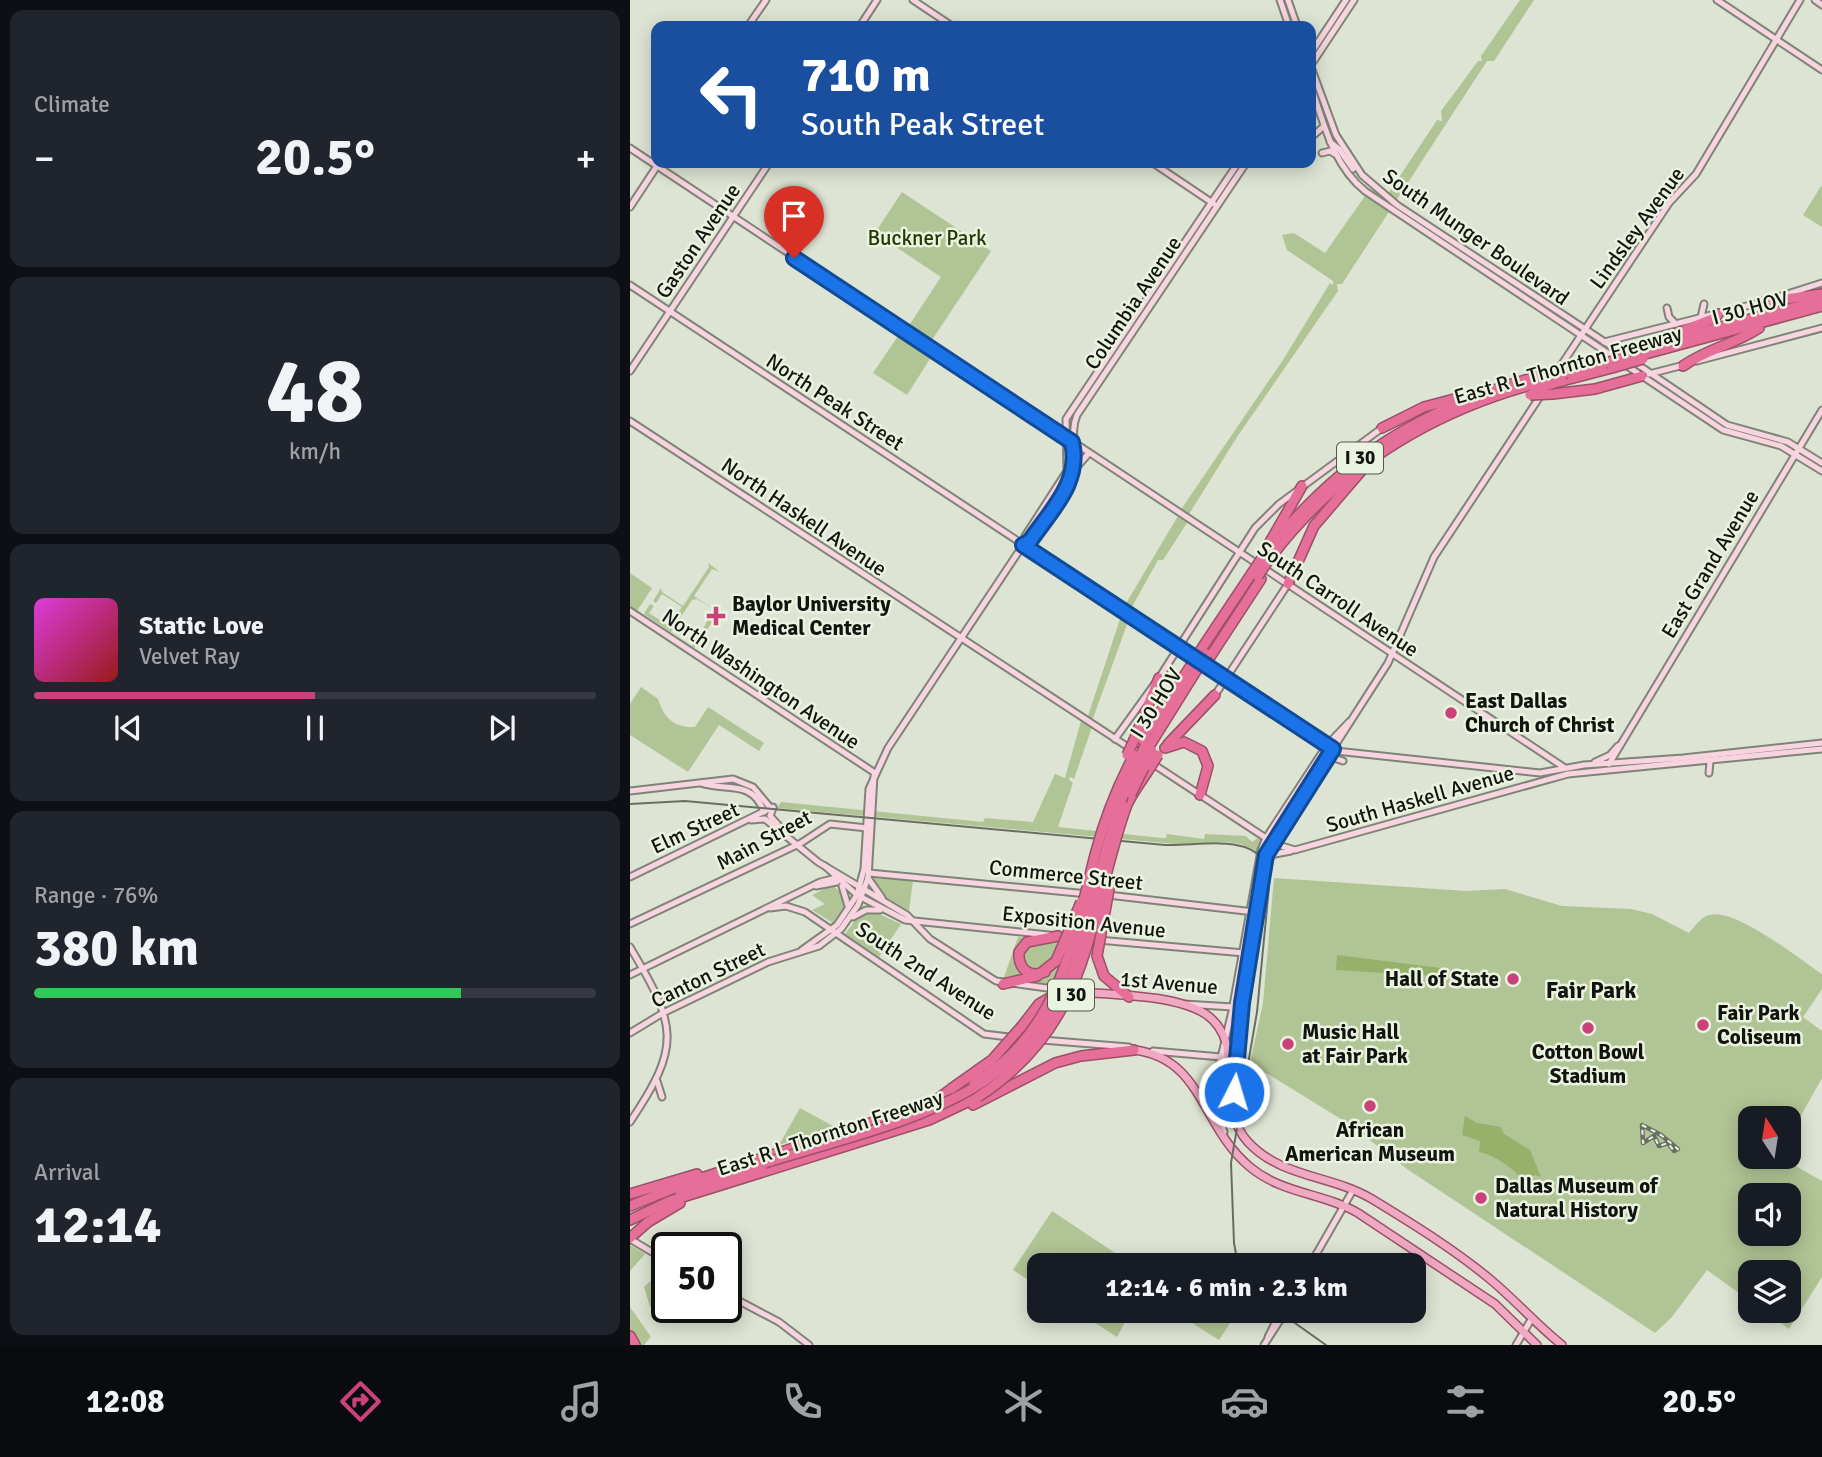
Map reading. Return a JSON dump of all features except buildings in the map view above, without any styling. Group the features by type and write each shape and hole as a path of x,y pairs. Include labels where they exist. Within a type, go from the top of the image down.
{"highway":[{"path":"1764,302 1822,294"},
{"name":"East R L Thornton Freeway","path":"630,1220 670,1201 711,1190 767,1164 932,1103 979,1080 1012,1053 1034,1028 1063,978 1103,828 1122,779 1149,747 1205,654 1297,514 1358,459 1413,423 1486,397 1566,374 1759,328 1822,306"},
{"name":"East R L Thornton Freeway","path":"1269,558 1362,470 1424,430 1486,397 1638,357 1647,346 1822,306"},
{"name":"I 30 HOV","path":"1638,357 1822,306"},
{"path":"1647,346 1715,318 1718,314"},
{"path":"1683,366 1707,350 1746,337 1759,328"},
{"path":"1537,384 1553,394 1595,389 1647,375"},
{"path":"1382,428 1434,404 1486,397"},
{"path":"1288,584 1314,526 1362,470"},
{"path":"1269,558 1302,486"},
{"name":"East R L Thornton Freeway","path":"630,1210 667,1190 740,1165 767,1164 953,1111 992,1088 1018,1067 1057,1020 1082,966 1109,860 1131,794 1138,789 1149,747 1195,670"},
{"path":"1149,747 1159,678"},
{"path":"1149,747 1215,695"},
{"path":"1149,747 1184,741 1202,751 1208,766 1200,795"},
{"name":"I 30 HOV","path":"630,1210 665,1195 767,1164 952,1101 987,1082 1028,1046 1051,1016 1069,979 1110,831 1149,747"},
{"path":"1109,860 1110,884 1097,956 1104,976 1129,997"},
{"path":"1003,984 1045,972 1056,961 1075,912 1087,891"},
{"path":"1045,972 1033,975 1027,972 1020,965 1019,952 1027,942 1058,936"},
{"path":"932,1103 992,1060 1039,1004 1064,990"},
{"path":"953,1111 983,1102 1044,1067 1068,1059 1134,1049"},
{"path":"630,1194 687,1176 740,1165"},
{"path":"630,1238 658,1215 711,1190"},
{"path":"630,1336 633,1344"}],"main road":[{"path":"751,21 766,0"},
{"path":"863,21 877,0"},
{"path":"913,0 944,21"},
{"path":"1280,0 1287,21"},
{"path":"1288,0 1295,21"},
{"path":"1316,46 1346,0"},
{"path":"1316,58 1354,0"},
{"path":"1717,0 1822,70"},
{"name":"Lindsley Avenue","path":"1330,747 1392,654 1434,557 1669,203 1696,174 1800,0"},
{"path":"1815,0 1822,5"},
{"name":"South Munger Boulevard","path":"1316,80 1335,135 1362,175 1396,205 1582,333 1593,344 1627,367 1647,375"},
{"name":"South Munger Boulevard","path":"1316,103 1336,155 1365,191 1582,333 1638,357 1647,375"},
{"path":"1320,114 1335,135"},
{"path":"1316,133 1324,126"},
{"path":"1330,142 1362,175"},
{"name":"South Carroll Avenue","path":"630,148 651,160"},
{"path":"1322,153 1330,151 1336,155"},
{"path":"630,207 655,168"},
{"name":"South Carroll Avenue","path":"663,168 732,218 1565,768"},
{"name":"Gaston Avenue","path":"630,371 765,168"},
{"path":"1160,168 1214,204"},
{"name":"Columbia Avenue","path":"1057,431 1238,168"},
{"name":"Columbia Avenue","path":"1075,470 1072,442 1077,415 1214,204"},
{"name":"East R L Thornton Freeway","path":"1604,342 1764,302 1822,283"},
{"name":"North Peak Street","path":"630,285 1330,747"},
{"path":"1697,319 1704,314 1704,304"},
{"path":"1667,308 1669,317 1676,324"},
{"name":"East R L Thornton Freeway","path":"1647,375 1822,328"},
{"path":"1572,349 1593,344"},
{"path":"1647,375 1723,430 1776,444 1822,463"},
{"path":"1647,375 1727,425 1779,438 1822,471"},
{"name":"East Grand Avenue","path":"1610,763 1822,410"},
{"path":"859,826 866,813 869,789 875,774 1023,545 1025,536 1057,487 1068,465 1066,419"},
{"name":"North Haskell Avenue","path":"630,421 960,640"},
{"path":"1115,739 1152,684 1159,678 1238,551 1265,518 1302,486 1382,428"},
{"path":"1023,545 1030,541 1075,470 1092,455"},
{"path":"1057,487 1064,491"},
{"path":"1215,695 1288,584"},
{"name":"North Washington Avenue","path":"630,611 875,774"},
{"path":"960,640 1272,842 1295,849"},
{"name":"East Grand Avenue","path":"1610,755 1627,736"},
{"name":"South Haskell Avenue","path":"1546,776 1614,771 1671,760 1822,743"},
{"path":"1330,747 1361,756 1546,776 1545,756"},
{"path":"1231,1106 1265,860 1272,842 1328,756 1330,747"},
{"path":"1330,747 1266,838 1259,856 1252,910 1226,1039 1225,1056 1231,1106 1242,1135 1266,1157 1287,1169 1353,1190 1477,1270 1562,1345"},
{"name":"South Haskell Avenue","path":"1265,860 1275,854 1546,776 1565,768 1610,763 1626,769 1822,749"},
{"path":"1619,750 1626,769"},
{"path":"1671,760 1675,750"},
{"path":"1584,765 1610,755 1614,771"},
{"path":"1328,756 1343,761"},
{"path":"1709,773 1710,761"},
{"path":"1594,771 1610,763"},
{"path":"870,828 875,774"},
{"path":"630,791 701,783 721,778 742,781 756,790 771,806 771,817 787,836"},
{"path":"701,783 736,786 771,806"},
{"path":"755,796 764,812"},
{"name":"Elm Street","path":"630,877 751,820 771,806"},
{"path":"866,813 870,828"},
{"path":"751,820 762,818 787,836"},
{"name":"Main Street","path":"630,924 796,845 830,824 870,828"},
{"name":"Canton Street","path":"630,1033 663,1013 802,950 818,946 850,919 867,873 870,828"},
{"name":"Exposition Avenue","path":"787,836 859,896 905,920 1251,954"},
{"path":"630,975 810,888 832,882 867,873 874,891 889,905"},
{"name":"Canton Street","path":"862,889 867,873"},
{"name":"Commerce Street","path":"867,873 1252,910"},
{"path":"840,880 849,898 848,910"},
{"name":"Exposition Avenue","path":"840,880 862,889 914,920"},
{"name":"Canton Street","path":"834,932 859,896"},
{"name":"South 2nd Avenue","path":"791,897 805,912 984,1034 1225,1056"},
{"name":"South 2nd Avenue","path":"770,908 786,906 805,912"},
{"path":"850,919 866,910 885,911"},
{"path":"1252,910 1258,915"},
{"name":"1st Avenue","path":"914,920 927,936 1003,984 1233,1007"},
{"path":"927,936 929,929 942,924"},
{"path":"630,947 663,1013 668,1047 657,1081 630,1122"},
{"path":"1182,1004 1207,1016 1226,1039"},
{"path":"1089,1043 1109,1052"},
{"path":"1227,1143 1215,1101 1215,1083 1225,1056 1238,1045"},
{"path":"1153,1051 1184,1072 1227,1143 1247,1165 1271,1182 1345,1205 1466,1283 1537,1345"},
{"path":"657,1081 662,1097"},
{"path":"1317,1253 1353,1190"},
{"path":"630,1238 651,1252"},
{"path":"1466,1283 1477,1270"},
{"path":"742,1302 762,1312 809,1345"},
{"path":"1516,1345 1532,1318"},
{"path":"1266,1343 1275,1323"},
{"path":"1266,1343 1278,1323"}],"green space":[{"path":"1520,0 1534,0 1494,61 1487,61 1342,284 1337,284 1338,291 1237,437 1163,560 1158,560 1127,616 1129,619 1092,721 1087,724 1092,727 1074,779 1070,777 1069,780 1073,783 1058,827 1162,838 1166,838 1167,834 1204,839 1205,834 1246,836 1252,842 1258,838 1261,841 1257,852 1232,843 1187,845 777,808 781,802 983,822 985,818 1033,822 1055,774 1065,778 1081,721 1086,722 1125,605 1178,516 1182,517 1182,508 1283,360 1330,283 1333,285 1333,281 1287,250 1282,235 1294,233 1325,253 1365,196 1388,209 1395,199 1388,194 1437,120 1442,121 1441,111 1478,61 1482,61 1481,56"},
{"path":"1822,187 1822,227 1803,215"},
{"name":"Buckner Park","path":"902,192 991,251 930,343 908,327 941,277 875,233"},
{"path":"900,333 933,354 907,395 873,373"},
{"path":"708,563 720,572 712,569 694,596 719,613 706,631 703,629 713,609 697,599 692,600 671,632 692,646 701,632 704,635 694,648 644,614 650,604 654,606 649,613 669,626 682,607 662,594 656,603 653,601 661,588 662,592 683,606 709,567"},
{"path":"630,573 652,588 637,611 630,607"},
{"path":"641,687 658,699 663,712 676,724 695,727 708,707 764,743 759,751 719,725 688,772 630,735 630,704"},
{"path":"874,878 913,880 909,911 885,899 871,881"},
{"path":"1274,878 1466,891 1505,889 1562,906 1631,909 1652,914 1689,933 1700,920 1709,915 1734,919 1750,926 1822,974 1822,989 1803,1017 1822,1031 1822,1078 1801,1116 1801,1106 1738,1106 1738,1169 1801,1169 1822,1181 1822,1277 1801,1310 1801,1260 1738,1260 1738,1292 1707,1270 1672,1317 1655,1333 1407,1169 1349,1124 1250,1063 1263,1003"},
{"path":"832,885 844,895 846,903 833,923 812,910 825,904 812,895"},
{"path":"867,913 879,914 901,924 879,957 845,934 857,918"},
{"path":"1018,937 1069,944 1052,986 1003,980"},
{"path":"800,1108 835,1127 779,1145"},
{"path":"1052,1211 1115,1253 1027,1253 1027,1279 1013,1270"},
{"path":"630,1245 645,1254 630,1271"},
{"path":"651,1281 650,1307 644,1287"},
{"path":"630,1307 651,1337 644,1345 630,1345"},
{"path":"1095,1323 1125,1323 1117,1337"},
{"path":"1192,1323 1230,1323 1219,1340"},
{"path":"1781,1323 1793,1323 1789,1329"}],"shaded area":[{"path":"1337,955 1449,969 1449,977 1336,970"},
{"path":"1465,1116 1477,1123 1501,1127 1504,1134 1530,1150 1541,1177 1535,1175 1523,1180 1503,1162 1479,1152 1480,1141 1462,1135"}],"tram line":[{"path":"630,804 685,801 1165,845 1232,844 1259,855 1267,868 1269,887 1257,1012 1231,1163 1236,1253"},
{"path":"1295,1323 1326,1345"}],"railway":[{"path":"1642,1125 1661,1135 1678,1149 1674,1151 1668,1143 1659,1146 1654,1136 1643,1143 1642,1125"}],"place":[{"name":"Baylor University Medical Center","path":"716,616"},
{"name":"East Dallas Church of Christ","path":"1451,713"},
{"name":"Hall of State","path":"1513,979"},
{"name":"Fair Park Coliseum","path":"1703,1025"},
{"name":"Cotton Bowl Stadium","path":"1588,1028"},
{"name":"Music Hall at Fair Park","path":"1288,1044"},
{"name":"African American Museum","path":"1370,1106"},
{"name":"Dallas Museum of Natural History","path":"1481,1198"}],"district":[{"name":"Fair Park","path":"1591,990"}],"route":[{"path":"794,258 1072,442 1075,470 1072,479 1030,541 1023,545 1333,749 1266,855 1242,1003 1234,1092"}]}
